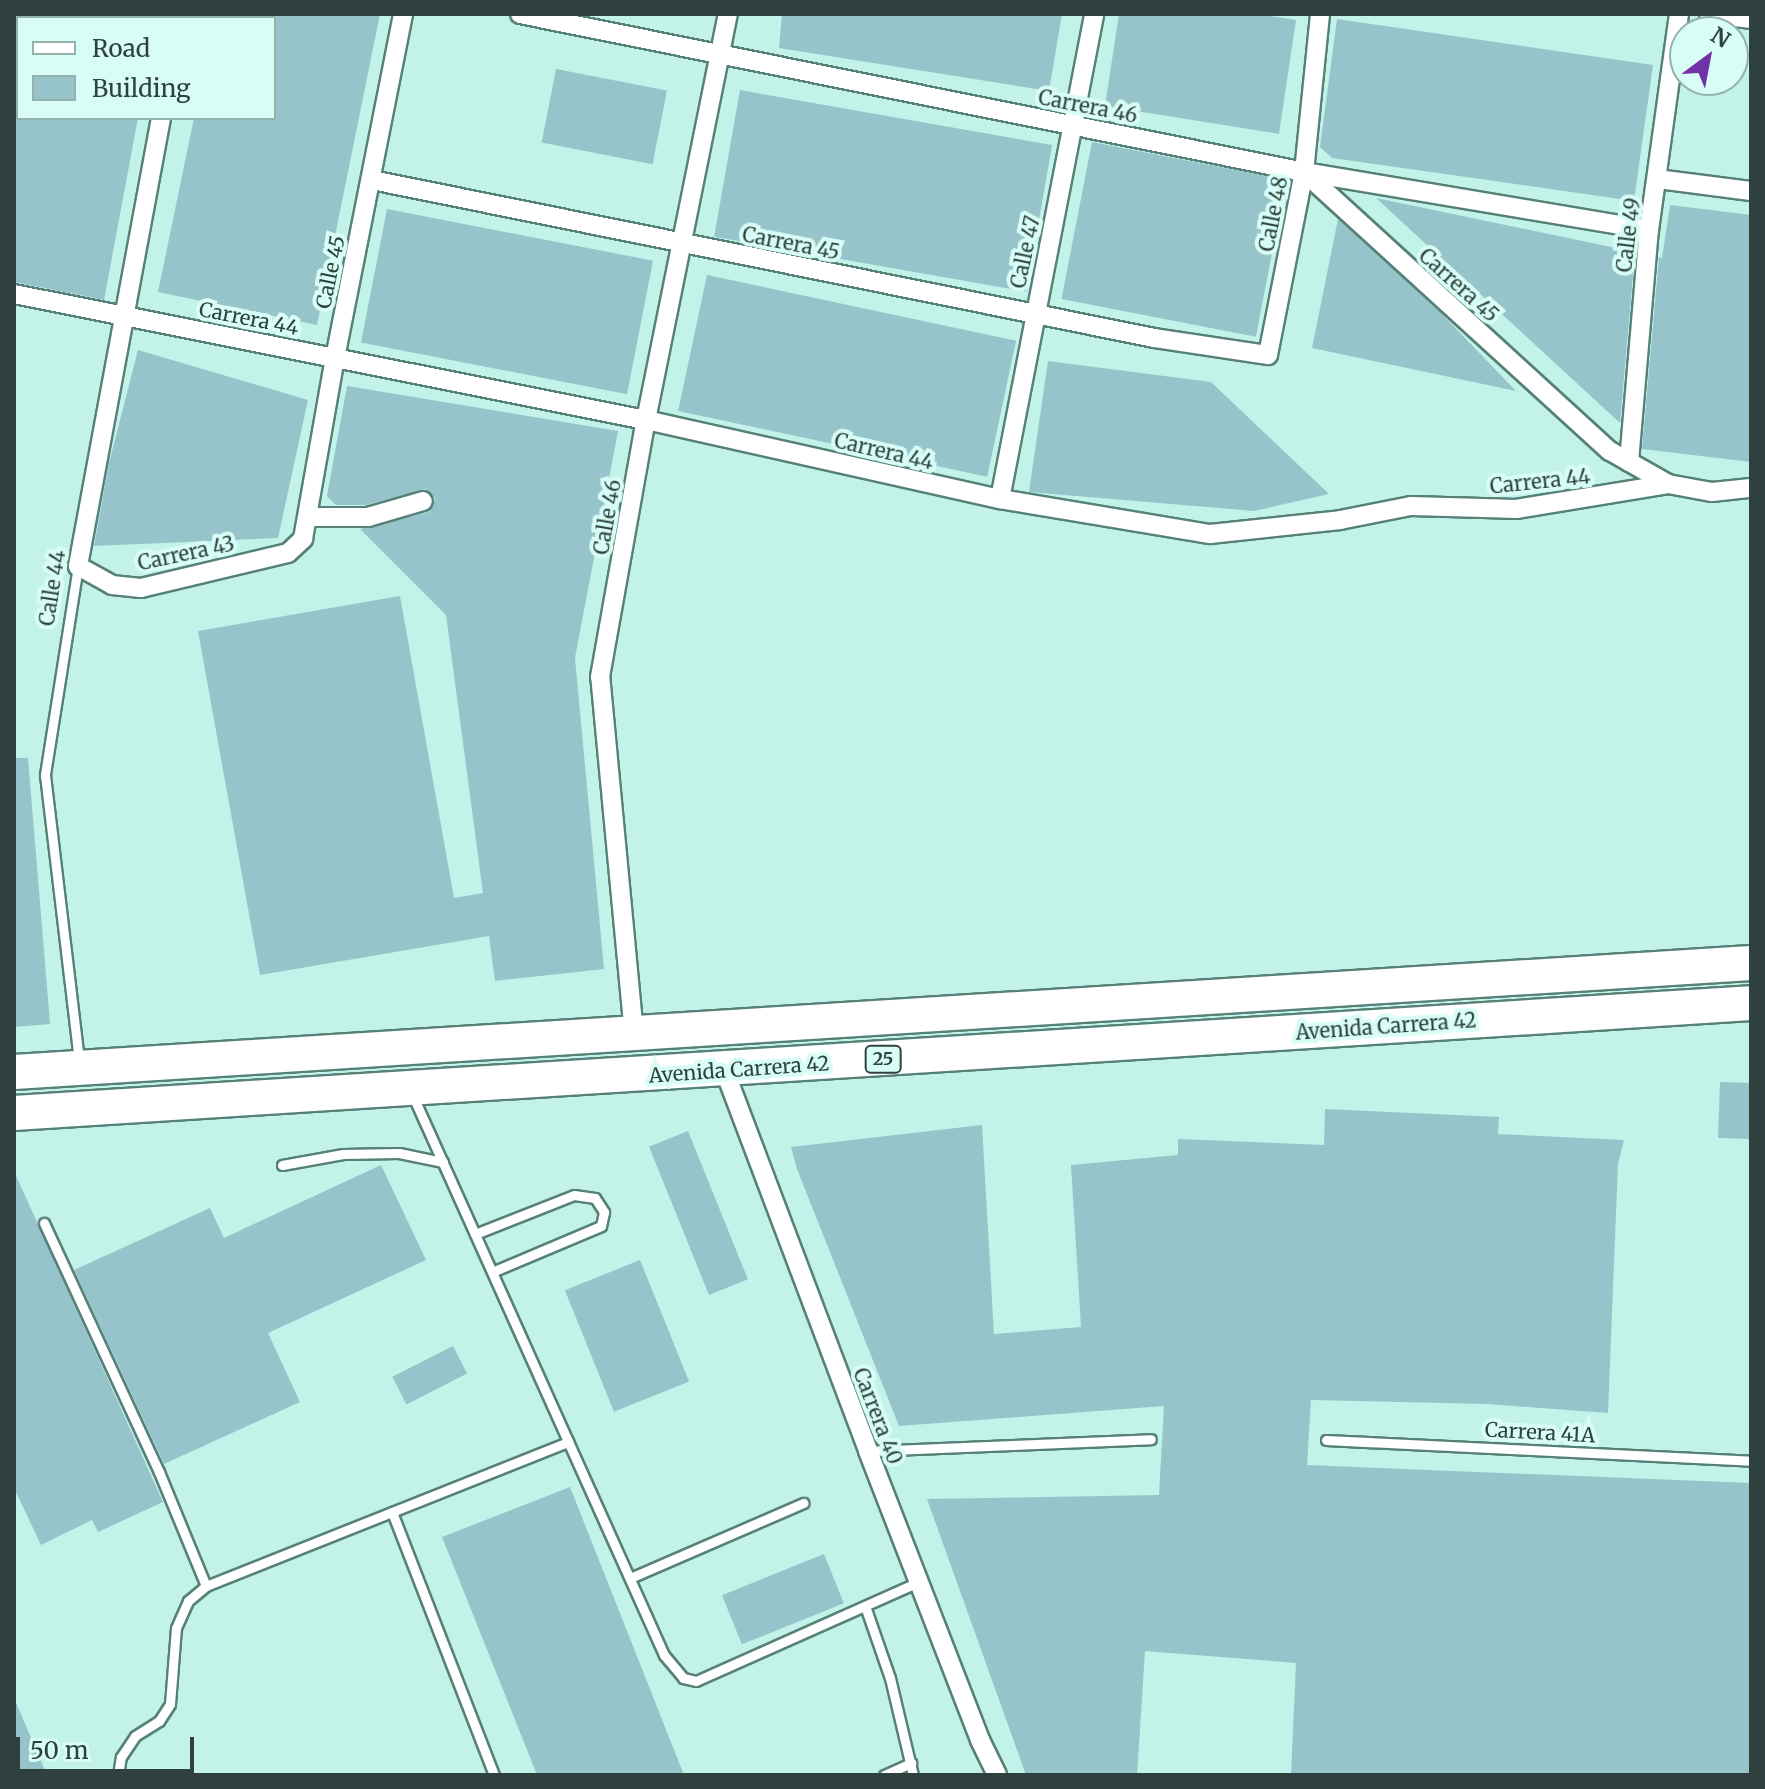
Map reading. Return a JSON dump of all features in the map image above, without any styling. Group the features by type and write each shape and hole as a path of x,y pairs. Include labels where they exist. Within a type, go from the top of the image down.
{"highway":[{"name":"Avenida Carrera 42","path":"14,1072 1751,963"},
{"name":"Avenida Carrera 42","path":"14,1113 1751,1003"},
{"path":"393,1049 551,1081"}],"street":[{"name":"Calle 45","path":"303,539 310,517 335,358 403,14"},
{"name":"Carrera 46","path":"520,14 720,57 1304,172 1649,230"},
{"name":"Calle 46","path":"634,1034 600,677 646,420 728,14"},
{"name":"Calle 47","path":"1000,499 1094,14"},
{"name":"Calle 48","path":"1202,347 1268,355 1304,172 1320,14"},
{"name":"Calle 49","path":"1629,462 1649,230 1679,14"},
{"path":"1709,14 1751,19"},
{"name":"Calle 44","path":"78,566 161,120"},
{"name":"Carrera 45","path":"1304,172 1585,430 1629,462 1668,484"},
{"path":"1658,179 1751,191"},
{"name":"Carrera 45","path":"372,180 1202,347"},
{"name":"Carrera 44","path":"14,294 646,420 1000,499 1210,534 1241,533 1411,506 1516,509 1668,484 1712,492 1751,488"},
{"path":"310,517 368,517 423,501"},
{"name":"Carrera 43","path":"78,566 112,585 141,588 288,553 303,539"},
{"name":"Carrera 40","path":"724,1069 918,1582 980,1740 997,1775"}],"lane":[{"name":"Calle 44","path":"78,566 45,775 79,1068"},
{"path":"410,1090 664,1655 683,1678 696,1681 918,1582"},
{"path":"282,1165 343,1154 399,1153 443,1162"},
{"path":"475,1234 574,1195 595,1198 604,1212 601,1226 492,1272"},
{"path":"44,1223 159,1472 206,1586"},
{"path":"868,1451 1151,1439"},
{"name":"Carrera 41A","path":"1326,1440 1751,1461"},
{"path":"118,1775 121,1757 135,1736 159,1721 170,1704 176,1628 188,1601 206,1586 568,1442"},
{"path":"630,1578 803,1503"},
{"path":"392,1512 494,1775"},
{"path":"865,1606 890,1678 913,1775"},
{"path":"884,1775 911,1763"}],"building":[{"path":"380,14 317,325 158,292 194,120 276,120 274,16"},
{"path":"782,14 1062,14 1049,91 779,48"},
{"path":"1119,14 1257,14 1296,20 1279,134 1105,106"},
{"path":"1337,19 1653,65 1634,201 1332,158 1320,147"},
{"path":"556,69 667,91 653,164 542,143"},
{"path":"740,90 1052,145 1026,292 714,237"},
{"path":"14,118 138,120 104,300 14,282"},
{"path":"1092,142 1286,180 1256,337 1061,299"},
{"path":"1376,198 1635,252 1620,423"},
{"path":"1670,205 1751,215 1751,462 1642,449 1659,257 1662,258"},
{"path":"387,209 653,261 627,394 361,343"},
{"path":"1338,219 1440,312 1516,391 1312,348"},
{"path":"707,275 1016,341 987,477 678,411"},
{"path":"138,350 308,400 278,538 94,546 109,463"},
{"path":"1048,361 1211,382 1329,494 1254,511 1029,492"},
{"path":"347,386 618,431 575,658 604,969 495,981 489,936 260,975 198,631 400,596 454,898 483,893 446,615 360,529 426,513 432,509 435,498 425,489 366,505 336,505 327,496"},
{"path":"14,758 28,758 50,1024 14,1027"},
{"path":"1720,1082 1751,1083 1749,1139 1718,1138"},
{"path":"1325,1109 1499,1117 1498,1134 1624,1140 1618,1164 1608,1413 1487,1404 1311,1400 1307,1465 1751,1483 1751,1775 1291,1775 1296,1663 1145,1651 1137,1775 1026,1775 927,1499 1159,1495 1164,1406 899,1426 791,1147 982,1125 994,1334 1081,1327 1071,1165 1178,1155 1178,1139 1324,1145"},
{"path":"688,1131 748,1279 709,1295 649,1147"},
{"path":"381,1165 426,1260 268,1333 300,1402 164,1464 74,1270 210,1208 224,1238"},
{"path":"14,1171 163,1502 98,1532 92,1520 41,1545 14,1488"},
{"path":"640,1260 689,1381 614,1412 565,1290"},
{"path":"453,1346 467,1374 406,1404 392,1377"},
{"path":"570,1487 684,1775 537,1775 442,1537"},
{"path":"824,1554 844,1603 742,1644 722,1595"},
{"path":"14,1698 47,1775 14,1775"}]}
